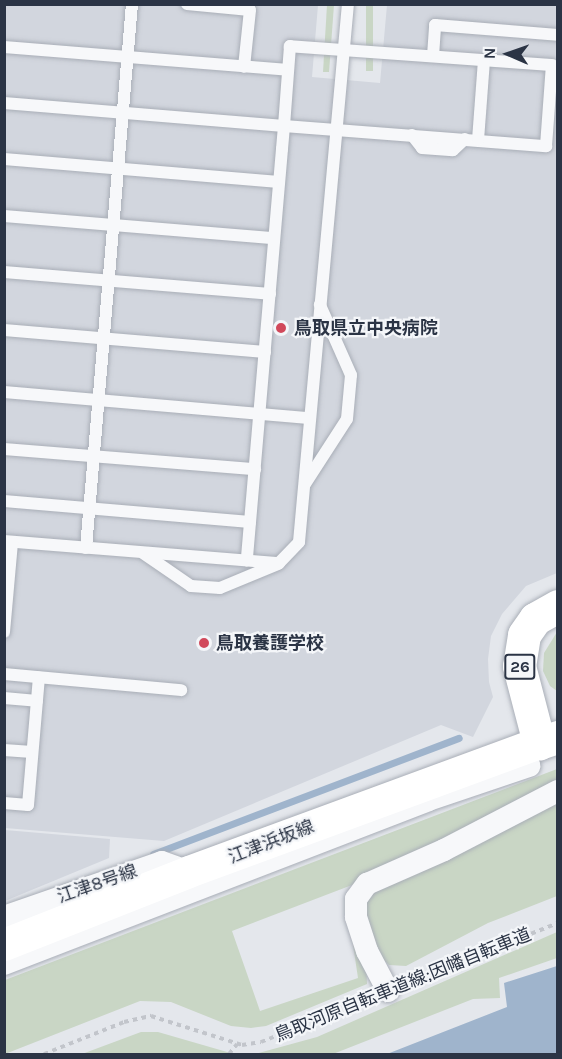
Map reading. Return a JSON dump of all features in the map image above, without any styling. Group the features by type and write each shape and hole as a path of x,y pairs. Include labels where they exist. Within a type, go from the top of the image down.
{"main road":[{"name":"26","path":"542,749 522,680 521,644 535,619 558,606"}],"street":[{"name":"江津浜坂線","path":"4,945 189,872 542,749"},
{"path":"4,964 428,800 542,749"},
{"path":"388,991 367,951 356,917 356,899 367,884 444,850 558,791"},
{"name":"江津8号線","path":"4,917 162,862 189,872"}],"lane":[{"path":"86,548 132,4"},
{"path":"187,4 250,10 244,67"},
{"path":"141,552 191,586 220,588 279,563 299,542 348,4"},
{"path":"433,56 435,25 558,35"},
{"path":"4,46 288,70"},
{"path":"4,103 284,126 546,146 555,66 290,46 284,126 260,414 247,561"},
{"path":"478,140 484,60"},
{"path":"4,159 279,182"},
{"path":"4,216 274,238"},
{"path":"4,272 270,294"},
{"path":"304,485 347,419 351,375 319,304"},
{"path":"4,330 265,352"},
{"path":"4,392 309,418"},
{"path":"4,448 255,469"},
{"path":"4,501 250,522"},
{"path":"4,632 8,541 279,563"},
{"path":"4,674 181,690"},
{"path":"4,803 28,805 39,677"},
{"path":"4,698 37,700"},
{"path":"4,750 32,752"}],"path":[{"name":"鳥取河原自転車道線;因幡自転車道","path":"44,1054 124,1022 151,1016 237,1044 261,1042 558,923"},
{"path":"229,1054 237,1044"}],"shaded area":[{"name":"鳥取県立中央病院","path":"4,5 318,5 312,77 380,83 387,5 557,5 557,573 526,586 502,614 491,636 488,659 489,682 493,697 473,737 441,725 164,841 5,828"},
{"path":"5,830 110,839 109,858 5,901"}],"green space":[{"path":"327,5 334,5 329,72 323,72"},
{"path":"366,5 373,5 373,71 366,71"},
{"path":"557,632 557,691 550,686 543,671 544,653"},
{"path":"557,769 557,785 352,885 232,931 260,1011 358,978 352,938 366,962 367,984 266,1026 251,1028 231,1026 171,1002 140,1001 5,1054 5,980"},
{"path":"557,796 557,896 488,923 406,966 389,965 375,951 362,899"},
{"path":"557,932 557,958 499,978 500,998 473,999 333,1054 255,1054 317,1037"},
{"path":"141,1032 158,1032 234,1054 82,1054"}],"water":[{"path":"557,966 557,1054 387,1054 507,1007 504,983"}],"waterway":[{"path":"153,854 459,738"}],"place":[{"name":"鳥取県立中央病院","path":"281,328"},
{"name":"鳥取養護学校","path":"204,643"}]}
